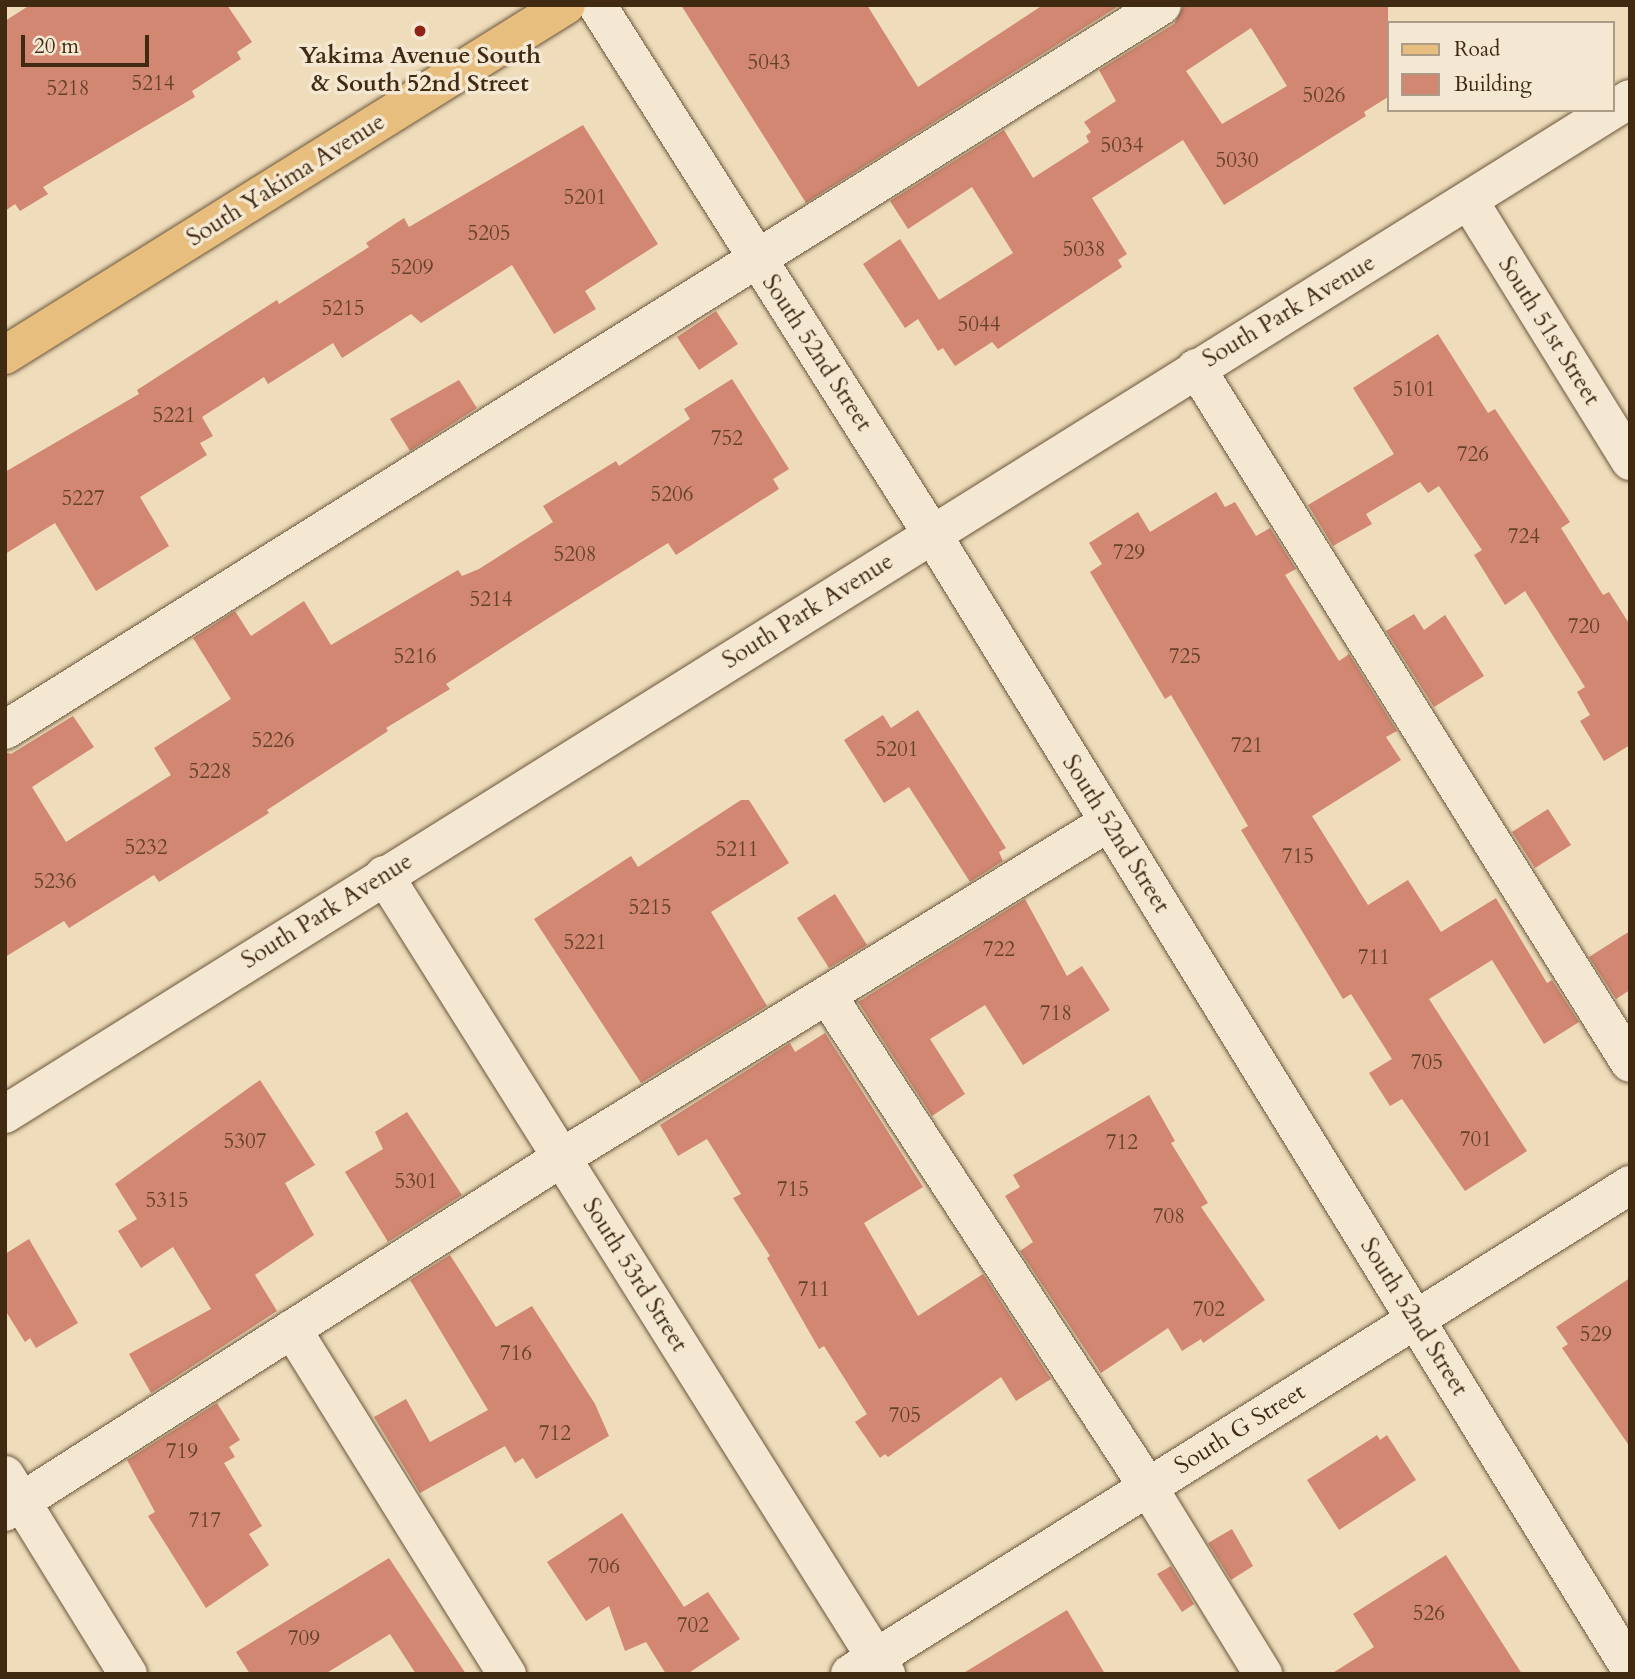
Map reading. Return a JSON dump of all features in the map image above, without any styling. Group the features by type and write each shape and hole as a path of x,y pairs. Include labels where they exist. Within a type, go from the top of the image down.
{"main road":[{"name":"South Yakima Avenue","path":"5,355 566,5"}],"street":[{"name":"South 52nd Street","path":"597,5 932,534 1630,1668"},
{"path":"5,730 1162,5"},
{"name":"South Park Avenue","path":"1614,109 1630,99"},
{"name":"South Park Avenue","path":"5,1114 1609,112"},
{"name":"South 51st Street","path":"1469,201 1630,461"},
{"path":"1196,368 1630,1063"},
{"path":"128,1674 11,1496 292,1329 561,1158 1109,822"},
{"name":"South 53rd Street","path":"384,875 561,1158 871,1668"},
{"path":"827,995 1148,1487 1263,1674"},
{"name":"South G Street","path":"871,1668 1148,1487 1630,1185"},
{"path":"292,1329 507,1674"}],"building":[{"path":"30,5 227,5 252,42 237,52 241,59 192,91 195,97 43,187 48,194 20,211 15,204 5,211 5,21"},
{"path":"681,5 867,5 918,87 1043,5 1120,5 806,203"},
{"path":"1184,5 1388,5 1386,98 1364,112 1366,116 1224,205 1183,140 1092,198 1127,254 1118,260 1122,267 998,349 992,342 955,366 943,348 938,351 918,319 905,328 863,264 900,239 939,300 1013,253 972,187 908,229 890,201 1004,130 1033,178 1089,142 1086,136 1091,132 1084,122 1116,101 1099,70 1174,24","holes":["1251,28 1287,86 1222,124 1186,71"]},
{"path":"583,125 658,244 585,291 596,309 554,334 512,265 421,323 411,314 342,358 333,343 268,384 264,377 202,417 213,436 200,443 207,455 140,497 169,546 96,591 55,523 5,554 5,472 139,394 137,390 277,300 279,304 369,247 366,243 404,218 409,227"},
{"path":"716,311 738,344 699,370 677,337"},
{"path":"1438,334 1488,413 1495,409 1570,522 1561,528 1603,595 1609,592 1630,625 1630,745 1604,761 1580,721 1590,715 1577,692 1585,687 1525,591 1505,605 1474,555 1482,550 1439,486 1428,493 1420,482 1366,514 1372,524 1333,546 1308,505 1394,454 1353,388"},
{"path":"732,379 789,469 773,479 779,489 676,555 668,543 547,619 446,684 450,689 386,728 388,731 267,810 269,813 159,882 154,875 69,928 64,921 5,957 5,752 11,754 73,716 94,747 32,787 66,842 171,775 154,748 231,699 193,638 235,611 251,636 304,601 331,645 458,570 462,576 479,569 553,522 543,506 616,461 619,466 690,419 684,409"},
{"path":"459,380 477,408 410,451 390,419"},
{"path":"1216,492 1225,507 1235,502 1256,536 1270,528 1296,569 1285,575 1339,661 1349,654 1397,731 1386,737 1401,760 1312,816 1368,905 1408,880 1441,932 1496,898 1547,983 1552,980 1579,1022 1544,1044 1492,960 1429,999 1527,1151 1465,1191 1402,1099 1390,1106 1369,1073 1392,1059 1351,994 1343,999 1241,830 1248,826 1171,695 1165,699 1090,572 1102,564 1089,543 1138,512 1150,532"},
{"path":"1414,614 1424,630 1445,615 1484,676 1434,707 1386,631"},
{"path":"918,710 1006,848 999,852 1003,861 970,882 909,787 884,803 844,740 883,715 891,728"},
{"path":"741,800 749,800 789,863 711,912 767,1006 641,1083 534,919 631,856 638,867"},
{"path":"1548,809 1571,845 1535,868 1512,832"},
{"path":"835,894 867,945 829,968 797,918"},
{"path":"1025,899 1067,976 1082,966 1110,1010 1023,1065 985,1005 930,1039 965,1094 932,1116 858,1002"},
{"path":"1630,931 1630,990 1616,999 1589,957"},
{"path":"825,1033 923,1187 864,1223 918,1316 983,1274 1051,1379 1016,1401 1001,1377 888,1457 885,1454 880,1458 855,1422 867,1414 824,1346 819,1349 767,1258 770,1256 733,1198 741,1194 707,1139 678,1156 660,1125 790,1043 795,1052"},
{"path":"260,1080 315,1165 285,1183 314,1235 255,1275 277,1311 151,1393 129,1354 211,1309 173,1247 141,1268 118,1231 137,1219 115,1184"},
{"path":"1149,1095 1175,1141 1171,1143 1208,1203 1201,1207 1265,1300 1203,1343 1201,1339 1182,1351 1168,1328 1101,1373 1020,1251 1033,1242 1005,1196 1020,1187 1013,1175"},
{"path":"407,1112 462,1195 388,1242 345,1172 383,1149 375,1132"},
{"path":"29,1239 78,1323 36,1348 30,1338 25,1342 5,1310 5,1254"},
{"path":"450,1255 496,1327 532,1306 595,1404 609,1436 536,1479 523,1458 515,1463 505,1446 420,1493 374,1417 406,1399 430,1442 488,1410 410,1280"},
{"path":"1630,1278 1630,1447 1562,1348 1568,1344 1556,1327"},
{"path":"217,1403 240,1440 229,1447 235,1457 224,1463 262,1526 249,1534 269,1565 206,1608 148,1516 155,1512 127,1460"},
{"path":"1377,1435 1380,1440 1387,1435 1416,1480 1339,1530 1307,1480"},
{"path":"622,1513 684,1607 708,1592 740,1639 687,1674 666,1674 646,1642 625,1651 609,1606 586,1621 547,1562"},
{"path":"1232,1529 1253,1566 1231,1580 1208,1543"},
{"path":"1446,1555 1522,1674 1331,1674 1374,1647 1353,1614"},
{"path":"389,1558 466,1674 416,1674 390,1634 325,1674 250,1674 236,1652"},
{"path":"1171,1566 1194,1604 1182,1612 1157,1574"},
{"path":"1067,1610 1105,1674 962,1674"}],"place":[{"name":"Yakima Avenue South & South 52nd Street","path":"420,31"}]}
